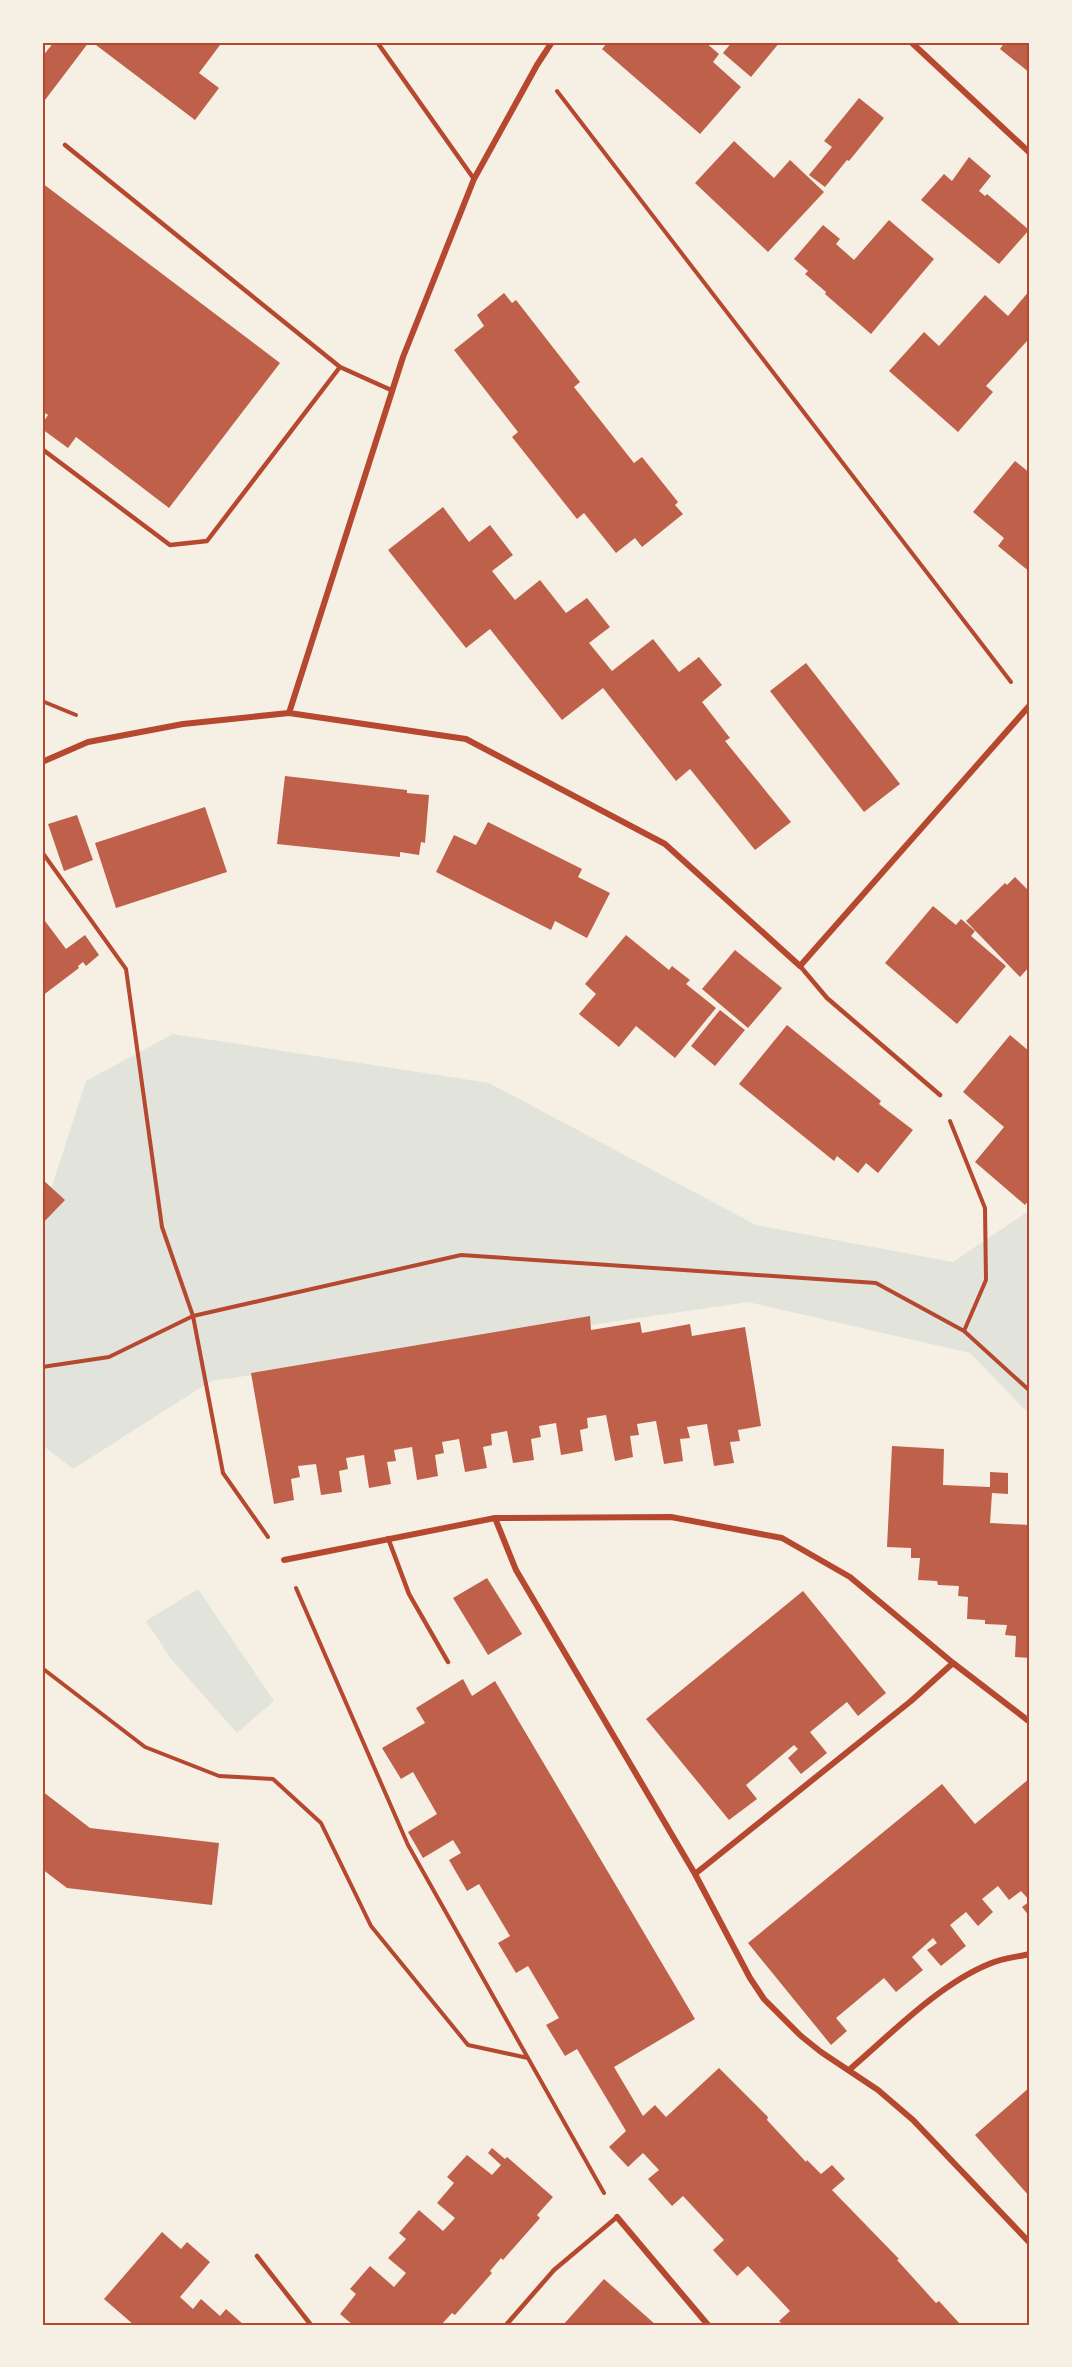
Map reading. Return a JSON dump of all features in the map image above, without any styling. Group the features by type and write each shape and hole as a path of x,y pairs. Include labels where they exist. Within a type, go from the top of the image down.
{"street":[{"path":"289,712 391,390 474,179 537,64 552,42"},
{"path":"911,42 1030,153"},
{"path":"42,762 88,742 183,724 289,712 466,739 665,844 800,966 1030,705"},
{"path":"284,1560 495,1518 671,1517 782,1538 850,1577 953,1663 1030,1722"},
{"path":"495,1518 516,1570 695,1874 750,1978 764,1999 801,2036 878,2090 913,2120 1030,2243"},
{"path":"695,1874 911,1701 953,1663"},
{"path":"849,2070 924,2006 966,1974 992,1962 1030,1954"},
{"path":"617,2217 708,2325"}],"lane":[{"path":"377,42 474,179"},
{"path":"65,145 340,367 391,390"},
{"path":"42,449 170,545 207,541 340,367"},
{"path":"800,966 827,998 940,1095"},
{"path":"388,1538 409,1594 448,1662"},
{"path":"506,2325 554,2270 617,2217"},
{"path":"257,2256 311,2325"}],"path":[{"path":"537,64 1030,705"},
{"path":"42,852 126,969 162,1227 193,1316 223,1473 284,1560 408,1845 617,2217"},
{"path":"940,1095 985,1208 987,1280 964,1331"},
{"path":"42,1366 109,1357 193,1316 461,1255 876,1283 964,1331 1030,1391"},
{"path":"42,1668 145,1747 219,1776 273,1779 321,1823 371,1926 468,2045 528,2058"}],"shaded area":[{"path":"173,1034 489,1083 756,1225 953,1262 1030,1210 1030,1415 970,1353 748,1302 211,1381 73,1469 42,1445 42,1217 86,1081"},
{"path":"198,1589 274,1701 237,1733 172,1660 146,1621"}],"building":[{"path":"54,42 89,42 42,104 42,57"},
{"path":"92,42 215,42 220,45 199,73 219,88 195,120"},
{"path":"608,42 705,42 719,54 713,62 741,87 700,134 602,49"},
{"path":"732,42 780,42 751,77 723,53"},
{"path":"1005,42 1030,42 1030,73 1000,49"},
{"path":"859,98 884,118 825,187 809,175 832,147 824,141"},
{"path":"734,141 774,178 790,160 824,192 768,252 695,183"},
{"path":"969,157 991,176 979,191 985,196 987,194 1029,230 999,264 921,200 944,174 952,181"},
{"path":"42,183 280,363 169,508 76,437 68,448 42,429 42,424 48,415 42,411"},
{"path":"889,220 934,259 871,334 825,294 826,292 805,274 808,271 794,259 823,225 840,239 836,244 854,260"},
{"path":"1030,290 1030,344 1027,341 986,386 993,392 958,432 889,371 924,332 939,346 985,295 1008,316"},
{"path":"504,293 512,303 516,300 580,382 574,387 634,463 642,457 678,502 675,505 683,514 642,547 635,538 616,553 584,513 577,519 512,437 518,432 454,350 484,326 477,315"},
{"path":"1015,461 1030,473 1030,572 998,546 1004,538 973,512"},
{"path":"443,507 469,542 490,525 513,555 492,571 515,600 540,580 566,613 587,598 610,627 589,643 612,671 653,639 679,672 699,657 722,685 702,702 730,738 725,741 791,822 755,850 690,769 676,781 603,688 562,720 490,629 466,648 388,550"},
{"path":"806,663 900,784 864,812 770,691"},
{"path":"285,776 407,790 407,793 429,795 425,843 421,842 419,855 400,852 400,857 277,844"},
{"path":"205,807 227,872 116,908 95,843"},
{"path":"77,815 93,860 64,871 48,824"},
{"path":"488,822 582,869 578,877 610,893 587,938 555,921 551,930 436,872 454,835 476,845"},
{"path":"1015,877 1030,892 1028,906 1030,966 1020,977 966,921 1005,883 1007,885"},
{"path":"933,906 956,925 961,919 975,931 971,936 1006,966 957,1024 885,963"},
{"path":"42,917 66,949 85,935 99,955 86,966 83,962 78,966 79,968 42,996"},
{"path":"626,935 669,970 672,966 690,980 686,984 716,1008 675,1058 636,1026 619,1047 579,1014 596,994 585,984"},
{"path":"735,950 782,988 748,1028 702,989"},
{"path":"720,1010 745,1030 715,1066 691,1046"},
{"path":"787,1025 913,1130 878,1173 866,1163 858,1173 837,1156 834,1161 739,1084"},
{"path":"1010,1035 1030,1052 1030,1199 1025,1205 975,1162 1004,1127 963,1092"},
{"path":"42,1179 65,1200 42,1224"},
{"path":"590,1316 591,1330 640,1322 642,1333 690,1324 692,1336 745,1327 761,1426 738,1430 740,1441 730,1442 734,1463 714,1466 707,1424 687,1427 690,1438 680,1439 683,1461 664,1464 656,1421 637,1424 639,1435 630,1436 633,1457 615,1461 606,1415 587,1418 588,1428 580,1430 583,1451 561,1455 556,1423 539,1426 541,1437 531,1439 534,1460 513,1463 507,1431 491,1434 492,1445 483,1447 487,1468 465,1472 459,1439 442,1442 444,1453 435,1455 438,1476 417,1480 412,1447 394,1450 396,1461 387,1462 391,1484 369,1488 364,1455 346,1458 348,1469 339,1471 342,1492 321,1495 316,1464 298,1466 300,1477 291,1479 294,1500 274,1504 251,1373"},
{"path":"892,1446 944,1449 943,1485 990,1487 990,1472 1008,1473 1008,1494 992,1493 990,1523 1030,1525 1030,1658 1015,1657 1016,1636 1005,1635 1007,1625 985,1624 985,1620 967,1619 968,1597 958,1596 959,1586 938,1585 937,1581 918,1580 920,1558 911,1558 911,1548 887,1547"},
{"path":"487,1578 522,1634 488,1655 453,1598"},
{"path":"803,1591 886,1693 858,1716 847,1702 810,1732 827,1753 801,1774 788,1758 798,1749 794,1745 746,1785 757,1799 729,1820 646,1719"},
{"path":"463,1679 472,1696 495,1681 695,2019 614,2067 643,2116 655,2105 666,2117 719,2068 768,2117 767,2120 806,2162 807,2160 821,2174 832,2165 845,2179 832,2190 899,2259 897,2260 936,2303 939,2301 961,2325 783,2325 779,2321 790,2311 748,2266 737,2276 713,2250 724,2240 683,2196 672,2206 648,2179 659,2170 643,2153 628,2167 609,2147 626,2131 577,2049 565,2056 546,2025 559,2018 528,1966 516,1973 498,1943 510,1936 479,1884 467,1891 449,1860 461,1853 453,1840 423,1858 408,1832 437,1814 413,1772 401,1779 382,1748 425,1723 416,1708"},
{"path":"1030,1778 1030,1901 1021,1891 1009,1900 998,1886 982,1899 993,1912 978,1926 966,1912 950,1925 966,1946 941,1966 927,1950 937,1943 933,1938 912,1957 923,1970 896,1992 884,1978 836,2018 847,2031 831,2045 748,1943 942,1784 975,1824"},
{"path":"42,1791 90,1828 219,1843 212,1905 67,1888 42,1869"},
{"path":"1030,1901 1030,1917 1022,1907"},
{"path":"1030,2087 1030,2197 975,2135"},
{"path":"492,2148 505,2159 507,2157 553,2197 537,2215 540,2218 503,2260 501,2258 490,2271 492,2273 455,2315 452,2313 441,2325 353,2325 340,2314 356,2294 350,2289 370,2266 394,2287 406,2273 388,2258 406,2239 399,2233 419,2210 443,2231 455,2218 437,2203 454,2183 447,2177 467,2155 492,2175 501,2165 488,2153"},
{"path":"162,2232 181,2249 187,2242 210,2262 180,2297 193,2309 201,2299 220,2316 226,2309 244,2325 134,2325 104,2299"},
{"path":"604,2279 656,2325 563,2325"}]}
